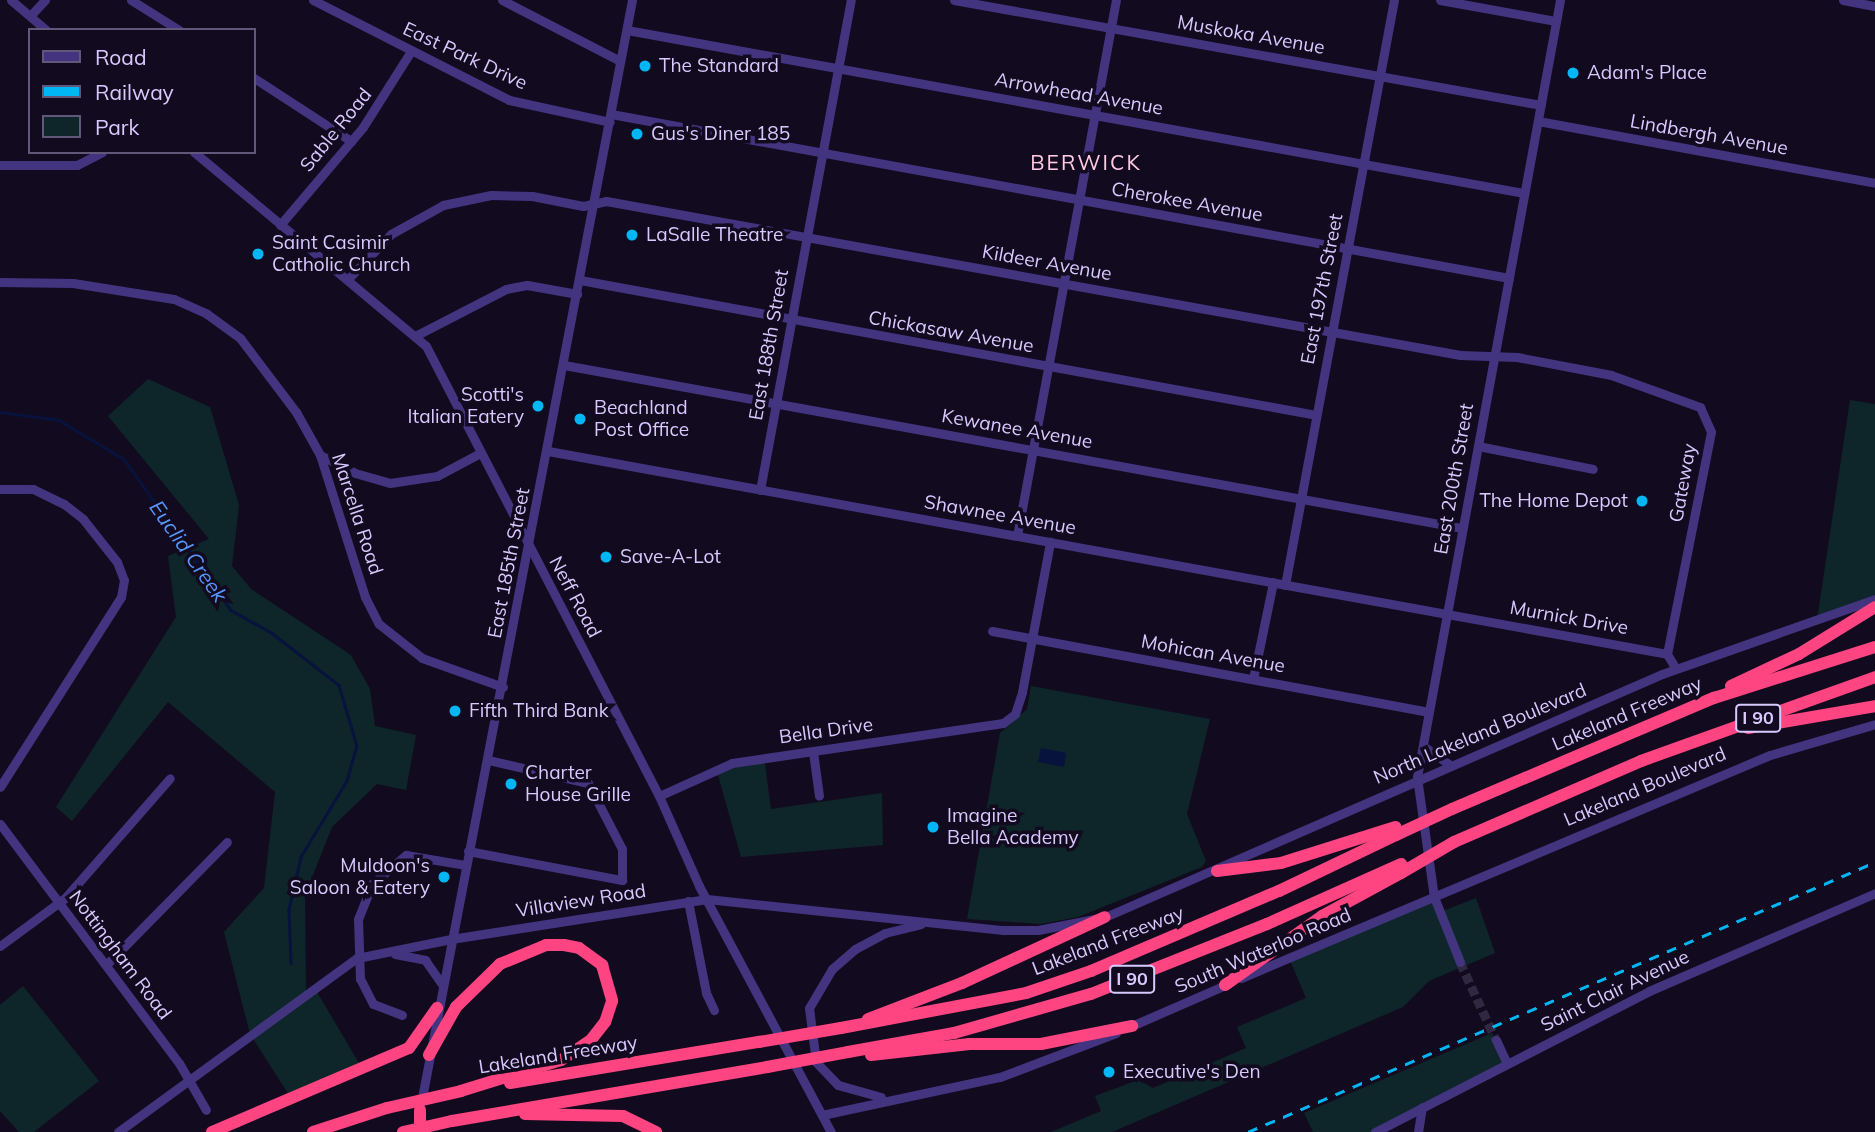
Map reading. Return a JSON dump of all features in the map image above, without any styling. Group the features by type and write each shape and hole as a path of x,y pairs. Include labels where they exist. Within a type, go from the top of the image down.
{"highway":[{"path":"1713,698 1875,607"},
{"name":"Lakeland Freeway","path":"313,1132 387,1108 461,1091 841,1028 1026,993 1091,971 1182,934 1396,831 1713,698 1875,647"},
{"name":"I 90","path":"849,1055 954,1033 1091,994 1401,869 1454,842 1641,761 1875,677"},
{"path":"1641,761 1746,728 1875,706"},
{"path":"1217,871 1281,863 1396,831"},
{"path":"1225,985 1322,916 1401,869"},
{"path":"857,1025 887,1009 962,984 1104,917"},
{"path":"429,1055 456,1007 500,964 546,945 564,945 579,948 602,965 612,1002 605,1022 591,1040 561,1060 461,1091"},
{"path":"212,1132 409,1048 437,1008"},
{"path":"403,1132 452,1121 811,1059 970,1044 1064,1041 1132,1026"},
{"path":"417,1132 420,1110"},
{"path":"452,1121 539,1113 623,1116 656,1132"}],"street":[{"path":"11,0 44,28"},
{"path":"30,16 45,0"},
{"path":"131,0 176,28"},
{"name":"East Park Drive","path":"313,0 509,100 610,118"},
{"path":"502,0 620,61"},
{"name":"East 185th Street","path":"420,1110 468,850 530,550 632,0"},
{"name":"East 188th Street","path":"760,489 851,0"},
{"name":"Muskoka Avenue","path":"954,0 1541,105"},
{"path":"1017,536 1115,0"},
{"name":"East 197th Street","path":"1285,585 1394,0"},
{"path":"1440,0 1556,21"},
{"name":"East 200th Street","path":"1460,962 1434,897 1418,777 1560,0"},
{"path":"1843,0 1875,6"},
{"name":"Arrowhead Avenue","path":"626,30 1524,193"},
{"name":"Sable Road","path":"280,225 387,94 411,51"},
{"path":"256,79 351,141"},
{"name":"Cherokee Avenue","path":"610,118 1508,278"},
{"name":"Lindbergh Avenue","path":"1538,121 1875,183"},
{"path":"0,165 77,165 98,154"},
{"name":"Neff Road","path":"196,154 426,346 659,796 708,899 831,1132"},
{"name":"Kildeer Avenue","path":"348,279 391,234 443,205 510,195 594,204 606,201 1332,333 1493,359"},
{"name":"Chickasaw Avenue","path":"580,281 1316,415"},
{"name":"Marcella Road","path":"0,282 73,283 134,291 174,299 207,314 248,348 296,412 320,455 365,597 379,624 422,658 503,687"},
{"path":"415,336 506,289 527,285 577,294"},
{"name":"Gateway","path":"1493,359 1517,357 1611,375 1700,407 1711,432 1667,654"},
{"name":"Kewanee Avenue","path":"564,365 1462,528"},
{"path":"1478,446 1593,469"},
{"name":"Shawnee Avenue","path":"548,451 1446,614"},
{"path":"320,455 372,480 413,483 437,476 480,453"},
{"path":"0,489 22,488 47,495 83,519 117,562 124,580 121,597 0,787"},
{"path":"1032,639 1050,542"},
{"path":"1254,679 1273,582"},
{"name":"North Lakeland Boulevard","path":"1104,917 1217,871 1418,777 1676,669 1875,599"},
{"name":"Murnick Drive","path":"1446,614 1667,654"},
{"name":"Mohican Avenue","path":"992,631 1428,712"},
{"name":"Bella Drive","path":"659,796 732,763 1003,723 1016,713 1032,639"},
{"path":"1667,654 1676,669"},
{"name":"Lakeland Boulevard","path":"1434,897 1770,755 1875,724"},
{"path":"1423,746 1450,765"},
{"path":"813,752 819,796"},
{"path":"468,850 622,880 622,849 588,783 488,760"},
{"path":"0,946 60,903 170,778"},
{"name":"Nottingham Road","path":"0,824 107,964 206,1110"},
{"path":"107,964 227,842"},
{"path":"402,1015 373,1004 363,990 357,958 358,919 382,871 406,855 466,865"},
{"name":"Saint Clair Avenue","path":"1375,1132 1649,991 1875,893"},
{"name":"South Waterloo Road","path":"822,1115 904,1095 1000,1077 1055,1060 1434,897"},
{"name":"Villaview Road","path":"118,1132 357,958 451,939 708,899 1038,930 1104,917"},
{"path":"688,901 706,993 715,1010"},
{"path":"904,1095 872,1097 829,1078 816,1062 809,1008 832,969 855,949 885,933 930,921"},
{"path":"386,952 425,960 442,985"},
{"path":"1496,1040 1507,1064"},
{"path":"1418,1132 1422,1107"}],"green space":[{"path":"148,379 210,407 239,505 232,566 251,589 351,655 370,689 375,726 416,735 406,790 377,784 332,827 305,895 306,992 314,987 362,1068 291,1098 250,1034 224,932 264,888 275,792 168,702 72,821 56,807 176,617 168,556 209,539 108,416"},
{"path":"1850,400 1875,404 1875,599 1817,620"},
{"path":"1031,686 1210,719 1187,814 1206,861 1202,867 1078,917 1040,924 967,919 1000,733 1027,709"},
{"path":"764,757 771,809 882,793 883,845 741,857 716,768"},
{"path":"1434,897 1440,912 1476,898 1495,953 1429,981 1403,1007 1112,1132 1051,1132 1101,1111 1095,1096 1138,1080 1153,1088 1246,1048 1237,1027 1306,998 1289,958"},
{"path":"23,986 99,1081 34,1132 19,1132 0,1111 0,1005"},
{"path":"1492,1033 1507,1064 1375,1132 1313,1132 1304,1113"}],"shaded area":[{"path":"1041,748 1066,753 1064,767 1038,762"}],"waterway":[{"name":"Euclid Creek","path":"0,412 59,420 124,459 231,610 272,633 339,685 357,746 347,781 301,857 289,910 291,963"}],"tunnel":[{"path":"1460,962 1496,1040"}],"railway":[{"path":"1248,1132 1875,862"}],"place":[{"name":"The Standard","path":"645,66"},
{"name":"Adam's Place","path":"1573,73"},
{"name":"Gus's Diner 185","path":"637,134"},
{"name":"LaSalle Theatre","path":"632,235"},
{"name":"Saint Casimir Catholic Church","path":"258,254"},
{"name":"Scotti's Italian Eatery","path":"538,406"},
{"name":"Beachland Post Office","path":"580,419"},
{"name":"The Home Depot","path":"1642,501"},
{"name":"Save-A-Lot","path":"606,557"},
{"name":"Fifth Third Bank","path":"455,711"},
{"name":"Charter House Grille","path":"511,784"},
{"name":"Imagine Bella Academy","path":"933,827"},
{"name":"Muldoon's Saloon & Eatery","path":"444,877"},
{"name":"Executive's Den","path":"1109,1072"}],"district":[{"name":"BERWICK","path":"1086,162"}]}
